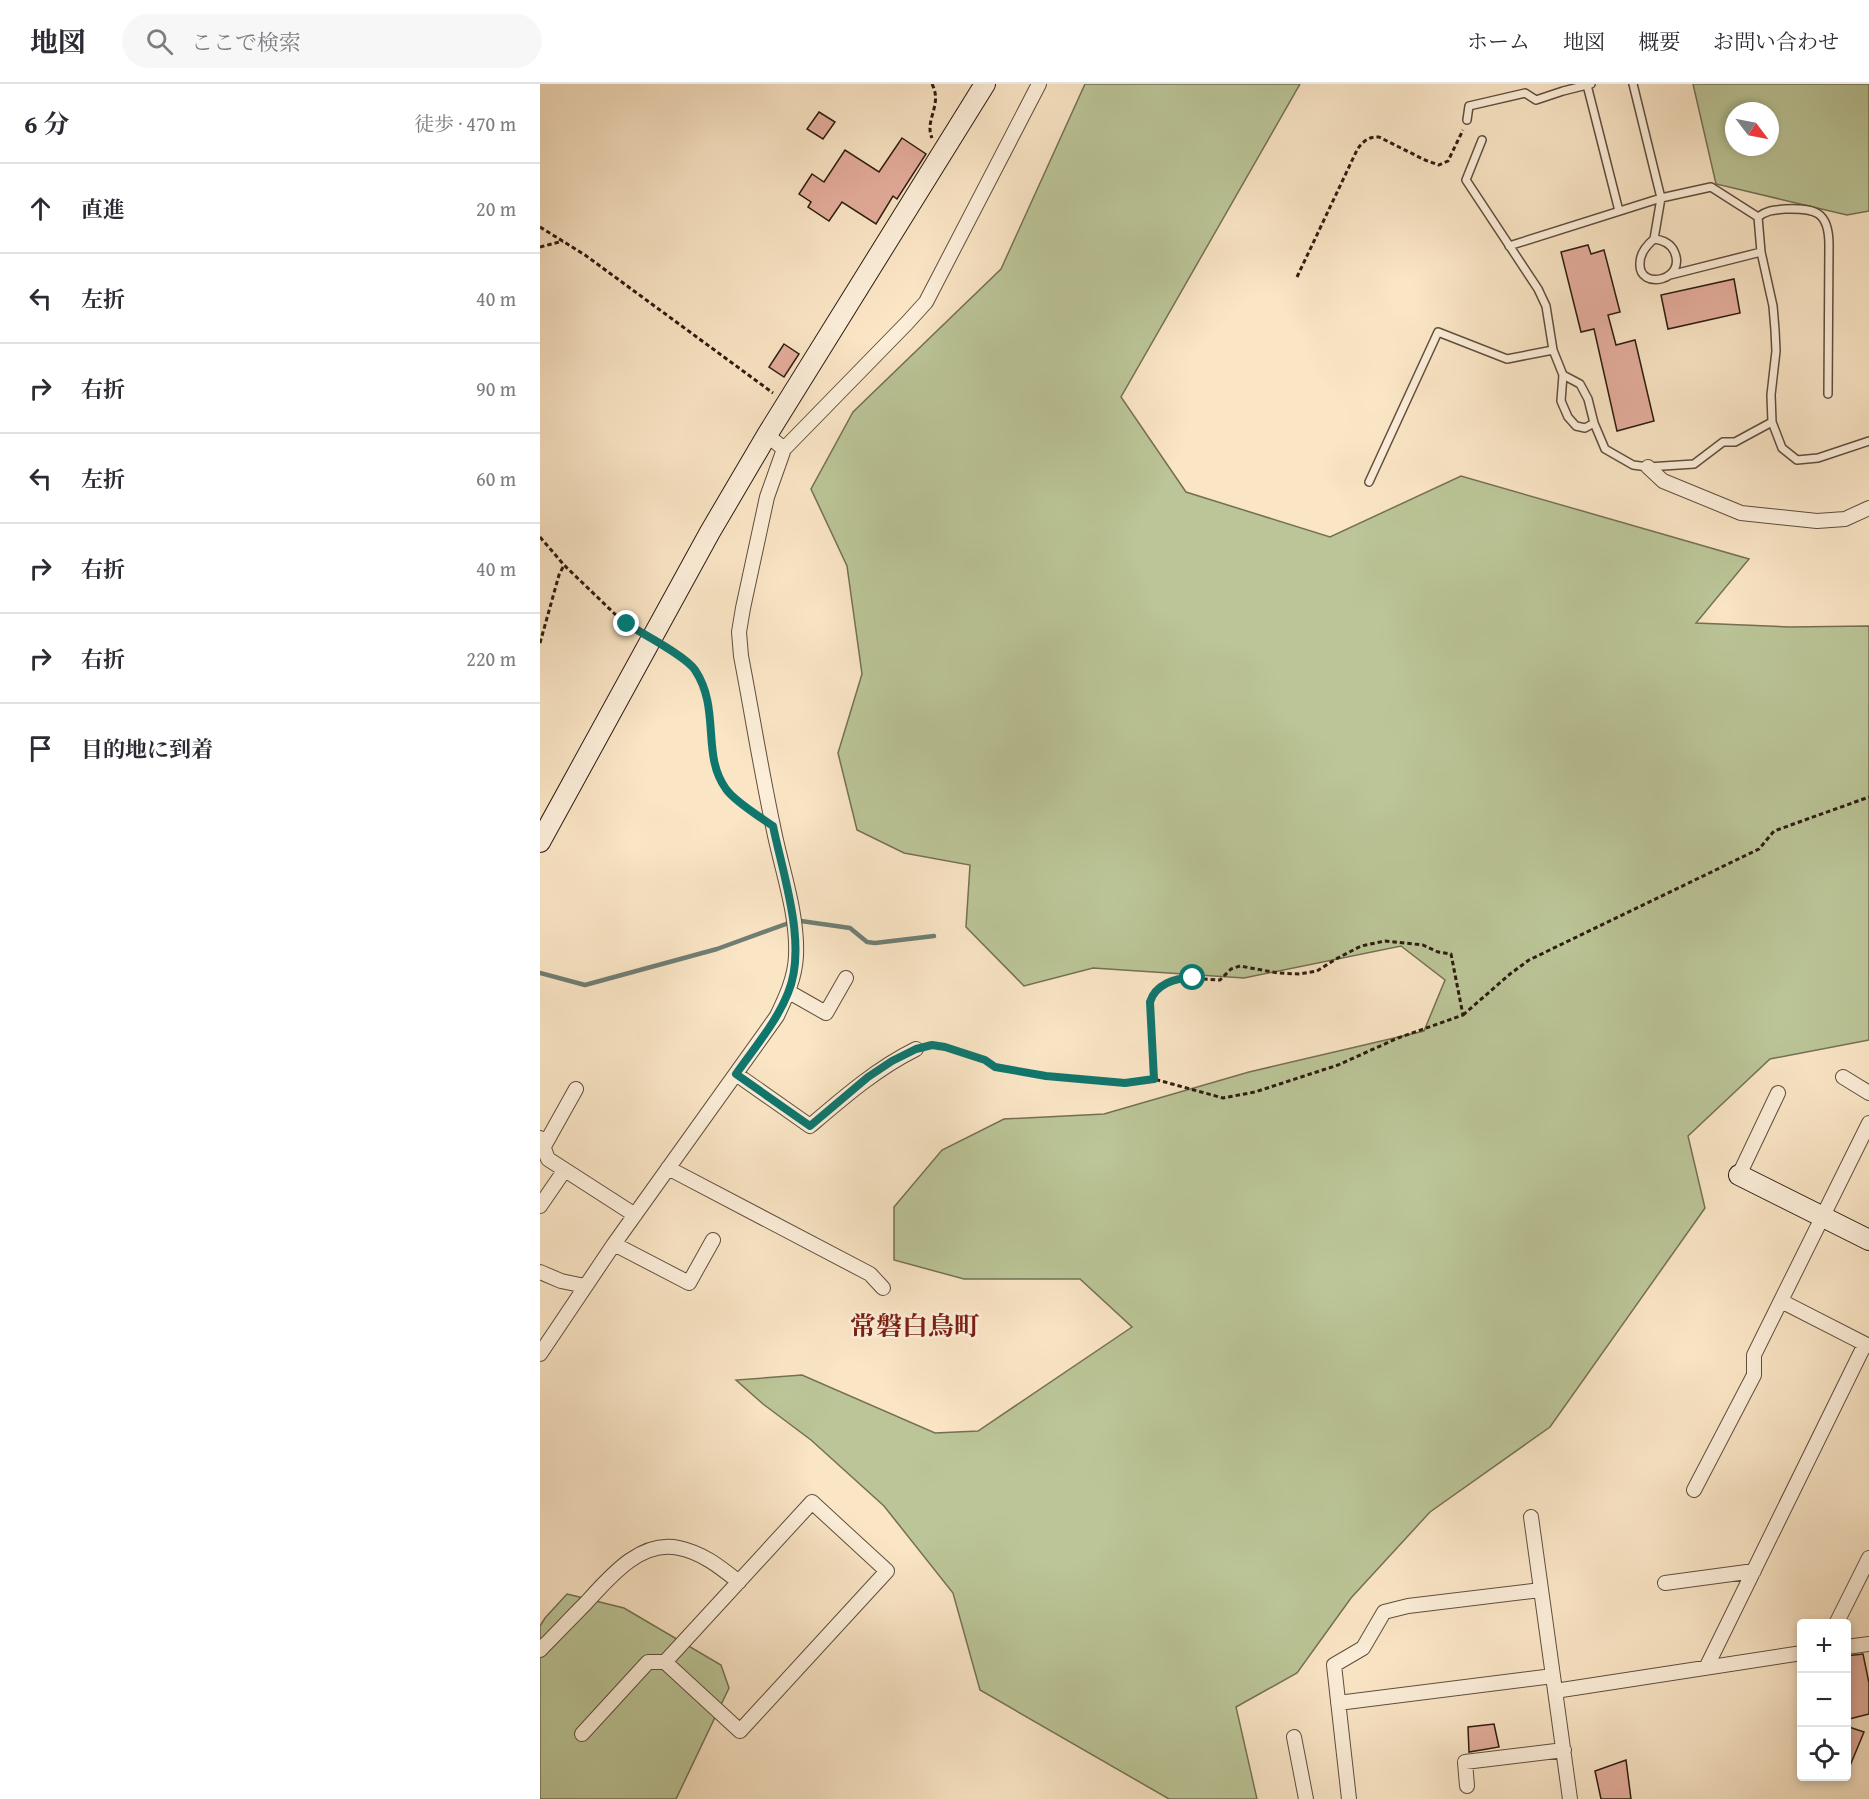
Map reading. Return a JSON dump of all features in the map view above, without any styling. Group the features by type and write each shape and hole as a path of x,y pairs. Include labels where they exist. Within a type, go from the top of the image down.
{"street":[{"path":"540,842 710,532 767,435 985,84"},
{"path":"540,1354 634,1215 777,1016 789,992 796,957 794,922 773,826 741,656 739,632 767,497 784,449 926,302 1039,84"},
{"path":"767,435 784,449"},
{"path":"1648,467 1663,481 1741,513 1817,521 1845,519 1869,508"},
{"path":"789,992 826,1013 846,978"},
{"path":"736,1074 810,1126 868,1077 916,1049"},
{"path":"1843,1077 1869,1093"},
{"path":"576,1089 541,1143 548,1159 634,1215"},
{"path":"1778,1093 1739,1175 1869,1240"},
{"path":"1694,1490 1754,1375 1754,1354 1869,1123"},
{"path":"668,1168 870,1274 883,1288"},
{"path":"540,1206 564,1171"},
{"path":"614,1244 689,1283 713,1240"},
{"path":"540,1272 561,1281 585,1286"},
{"path":"1706,1668 1867,1345 1781,1301"},
{"path":"582,1734 648,1662 665,1662 740,1731 887,1571 812,1502 665,1662"},
{"path":"1531,1517 1570,1799"},
{"path":"540,1650 615,1572 634,1558 656,1549 677,1548 697,1554 716,1563 739,1582"},
{"path":"1838,1619 1869,1558"},
{"path":"1665,1583 1754,1571"},
{"path":"1349,1799 1334,1665 1363,1648 1384,1612 1408,1606 1541,1590"},
{"path":"1851,1646 1869,1644"},
{"path":"1555,1691 1797,1654"},
{"path":"1338,1703 1553,1676"},
{"path":"1294,1737 1306,1799"},
{"path":"1467,1786 1464,1762 1564,1750"}],"lane":[{"path":"1633,84 1661,198 1654,239 1640,259 1641,273 1647,278 1658,279 1761,252"},
{"path":"1467,120 1469,106 1525,93 1536,100 1562,87 1589,85 1619,211"},
{"path":"1482,140 1466,180 1538,289 1546,306 1553,351 1563,375 1561,401 1568,417 1576,426 1585,428 1594,423"},
{"path":"1509,246 1661,198 1711,187 1758,217"},
{"path":"1758,217 1767,210 1805,208 1816,212 1827,226 1829,245 1828,394"},
{"path":"1758,217 1761,252 1769,285 1775,330 1776,351 1771,395 1772,422 1782,448 1797,460 1818,458 1869,441"},
{"path":"1654,239 1662,240 1670,245 1676,257 1676,265 1669,276"},
{"path":"1369,482 1438,332 1508,358 1553,351"},
{"path":"1563,375 1580,384 1588,399 1594,423 1605,449 1633,465 1648,467 1694,464 1723,442 1735,442 1772,422"}],"path":[{"path":"932,84 936,93 936,104 929,131 932,138 946,148"},
{"path":"1297,277 1357,150 1365,140 1374,136 1379,137 1439,165 1448,161 1453,153 1467,120"},
{"path":"540,227 585,255 787,403"},
{"path":"540,247 563,241"},
{"path":"540,537 564,566 619,618 687,661 695,670 708,696 712,753 719,778 727,791 773,826"},
{"path":"540,643 559,575 564,566"},
{"path":"916,1049 932,1045 945,1047 985,1060 995,1067 1046,1076 1125,1083 1154,1079 1223,1098 1255,1092 1338,1065 1398,1038 1463,1016 1529,960 1759,849 1774,831 1869,797"},
{"path":"1154,1079 1150,1002 1153,993 1182,978 1220,980 1231,969 1240,966 1278,974 1300,974 1317,971 1336,958 1385,941 1423,945 1438,952 1451,954 1463,1016"}],"green space":[{"path":"1085,84 1300,84 1121,397 1186,492 1330,537 1461,476 1749,559 1696,623 1789,627 1869,626 1869,1040 1770,1059 1688,1136 1705,1208 1550,1427 1430,1512 1351,1598 1297,1673 1236,1707 1257,1799 1169,1799 980,1690 953,1593 884,1506 811,1440 763,1404 736,1380 802,1375 935,1433 978,1431 1132,1327 1080,1279 964,1279 894,1260 894,1207 942,1150 1004,1119 1104,1114 1249,1072 1424,1031 1445,980 1401,946 1244,978 1093,968 1024,986 966,927 970,865 904,853 857,830 838,753 862,674 847,566 811,489 853,412 1001,269"},
{"path":"1693,84 1869,84 1869,211 1847,215 1716,184"},
{"path":"567,1594 624,1608 721,1665 729,1688 676,1799 540,1799 540,1626"}],"building":[{"path":"819,112 835,122 823,139 807,129"},
{"path":"902,138 926,154 897,199 893,196 876,224 842,202 829,221 808,207 811,202 799,194 812,174 824,182 845,150 879,172"},
{"path":"1588,245 1591,254 1604,250 1620,312 1608,315 1616,345 1635,340 1654,421 1617,431 1594,329 1581,332 1561,252"},
{"path":"1734,279 1740,313 1668,329 1661,295"},
{"path":"784,344 799,354 784,377 769,367"},
{"path":"1863,1654 1869,1683 1869,1714 1851,1718 1851,1673 1851,1655"},
{"path":"1494,1724 1499,1747 1469,1752 1468,1727"},
{"path":"1851,1728 1864,1732 1851,1763"},
{"path":"1626,1760 1631,1799 1601,1799 1595,1771"}],"waterway":[{"path":"540,973 585,985 717,949 786,924 801,921 850,928 867,942 875,943 934,936"}],"district":[{"name":"常磐白鳥町","path":"915,1325"}],"route":[{"path":"627,624 687,661 695,670 708,696 712,753 719,778 727,791 773,826 793,919 796,957 789,992 777,1016 736,1074 810,1126 868,1077 892,1061 916,1049 932,1045 985,1060 995,1067 1046,1076 1125,1083 1154,1079 1150,1002 1153,993 1182,978 1193,978"}]}
